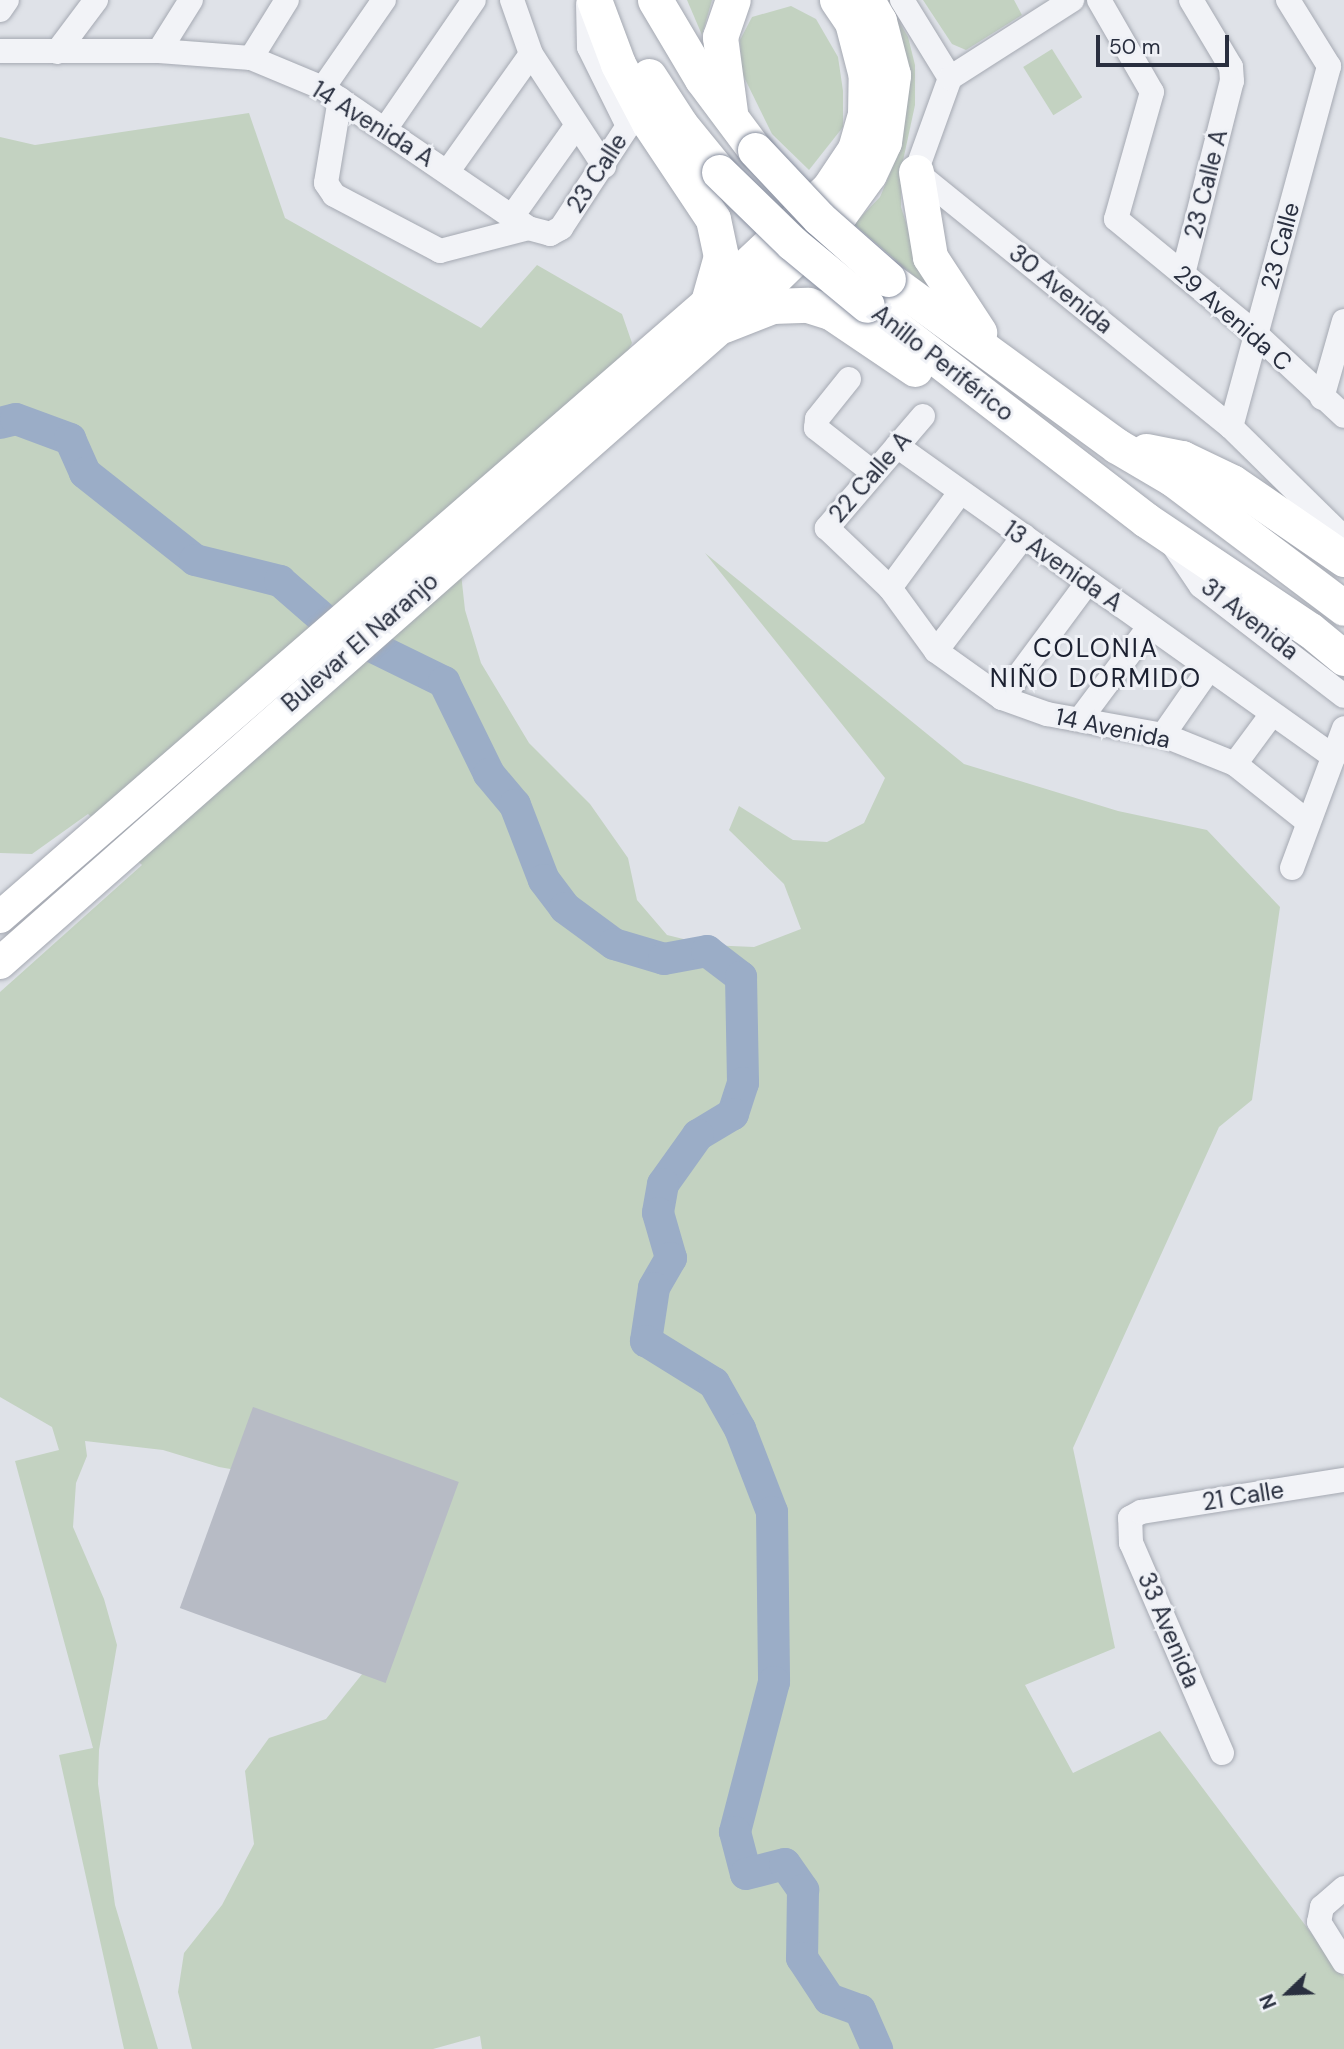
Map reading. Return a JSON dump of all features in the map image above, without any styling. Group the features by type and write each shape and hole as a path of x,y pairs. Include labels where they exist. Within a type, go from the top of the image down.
{"highway":[{"path":"594,0 618,64 643,111 713,219 721,257 705,322"},
{"name":"Anillo Periférico","path":"614,0 658,92 719,172 792,243 1006,364 1117,446 1173,480 1344,608"},
{"name":"Anillo Periférico","path":"656,0 672,33 731,119 755,150 819,218 878,292 1087,474 1165,534 1310,630 1344,658"},
{"path":"731,119 720,37 733,0"},
{"path":"705,322 829,188 855,149 865,115 866,76 852,22 837,0"},
{"path":"705,322 840,214 869,174 884,142 893,75 879,21 867,0"},
{"path":"916,172 930,257 958,305 1006,364"},
{"path":"705,322 772,306 821,308 1017,438 1087,474"},
{"path":"1117,446 1182,458 1232,482 1344,559"}],"main road":[{"name":"Bulevar El Naranjo","path":"0,917 70,855 705,322"},
{"name":"Bulevar El Naranjo","path":"0,964 705,322"}],"street":[{"path":"0,10 7,0"},
{"path":"57,52 96,0"},
{"path":"159,51 191,0"},
{"path":"251,58 287,0"},
{"path":"384,0 332,94 326,183 334,195 440,251 453,249 520,221 577,125"},
{"path":"386,128 474,0"},
{"path":"512,0 531,54 604,166"},
{"name":"23 Calle","path":"520,221 550,234 561,228 628,126 589,47 588,0"},
{"path":"902,0 950,78"},
{"path":"916,172 950,78 1072,0"},
{"name":"29 Avenida C","path":"1100,0 1149,80 1150,102 1117,206 1119,223 1256,334 1344,416"},
{"name":"23 Calle A","path":"1183,274 1229,95 1231,67 1191,0"},
{"path":"1288,0 1336,65"},
{"name":"14 Avenida A","path":"0,51 159,51 251,58 332,94 520,221"},
{"path":"448,171 531,54"},
{"name":"23 Calle","path":"1231,427 1336,65"},
{"name":"30 Avenida","path":"916,172 1231,427 1344,538"},
{"path":"1322,398 1344,321"},
{"path":"849,379 817,419 819,432 871,471"},
{"name":"22 Calle A","path":"836,538 827,528 829,521 923,416"},
{"name":"13 Avenida A","path":"897,446 959,494 1024,536 1334,757"},
{"path":"890,588 959,494"},
{"name":"31 Avenida","path":"1165,534 1201,586 1344,696"},
{"path":"936,651 1024,536"},
{"name":"14 Avenida","path":"836,538 890,588 936,651 1002,698 1047,713 1163,735 1235,764 1308,822"},
{"path":"1002,698 1087,583"},
{"path":"1081,718 1149,627"},
{"path":"1163,735 1209,669"},
{"path":"1235,764 1272,715"},
{"path":"1292,868 1344,728"},
{"name":"21 Calle","path":"1141,1511 1344,1480"},
{"name":"33 Avenida","path":"1141,1511 1130,1518 1131,1543 1222,1753"},
{"path":"1344,1888 1322,1907 1324,1934 1344,1962"}],"green space":[{"path":"687,0 712,0 702,35"},
{"path":"886,0 908,37 915,65 915,105 901,170 901,207 918,260 944,302 854,224 880,197 896,159 903,122 906,87 903,44 884,7"},
{"path":"923,0 1014,0 1022,15 966,50 952,44"},
{"path":"791,6 816,19 838,57 843,91 843,127 809,170 772,134 741,71 740,40 752,17"},
{"path":"1052,49 1082,97 1053,115 1023,67"},
{"path":"249,113 285,218 481,328 537,265 622,314 632,343 612,382 457,537 465,610 481,663 529,743 590,804 628,858 637,900 667,935 708,945 754,947 801,929 784,884 729,830 739,806 793,840 827,842 864,823 885,778 705,553 964,764 1118,811 1207,830 1280,907 1252,1100 1219,1127 1073,1448 1115,1648 1025,1685 1073,1773 1160,1731 1344,1977 1344,2049 482,2049 480,2036 433,2049 192,2049 178,1992 184,1953 222,1905 254,1844 245,1771 269,1738 326,1719 363,1673 299,1481 219,1467 163,1450 85,1441 87,1456 76,1483 73,1527 104,1599 117,1645 99,1750 98,1784 115,1905 158,2049 124,2049 59,1755 93,1748 15,1461 59,1450 52,1427 0,1397 0,992 142,865 88,814 32,854 0,853 0,137 35,145"}],"building":[{"path":"253,1407 459,1482 386,1683 180,1608"}],"waterway":[{"path":"0,423 16,419 70,439 85,473 195,560 280,581 334,628 444,682 489,774 515,805 544,880 565,908 614,944 664,959 707,951 741,977 743,1083 733,1114 698,1135 663,1184 658,1213 671,1258 654,1288 646,1341 714,1383 740,1429 772,1512 774,1682 735,1832 746,1874 785,1864 803,1890 802,1958 829,1999 860,2010 877,2049"}],"district":[{"name":"COLONIA NIÑO DORMIDO","path":"1096,664"}]}
